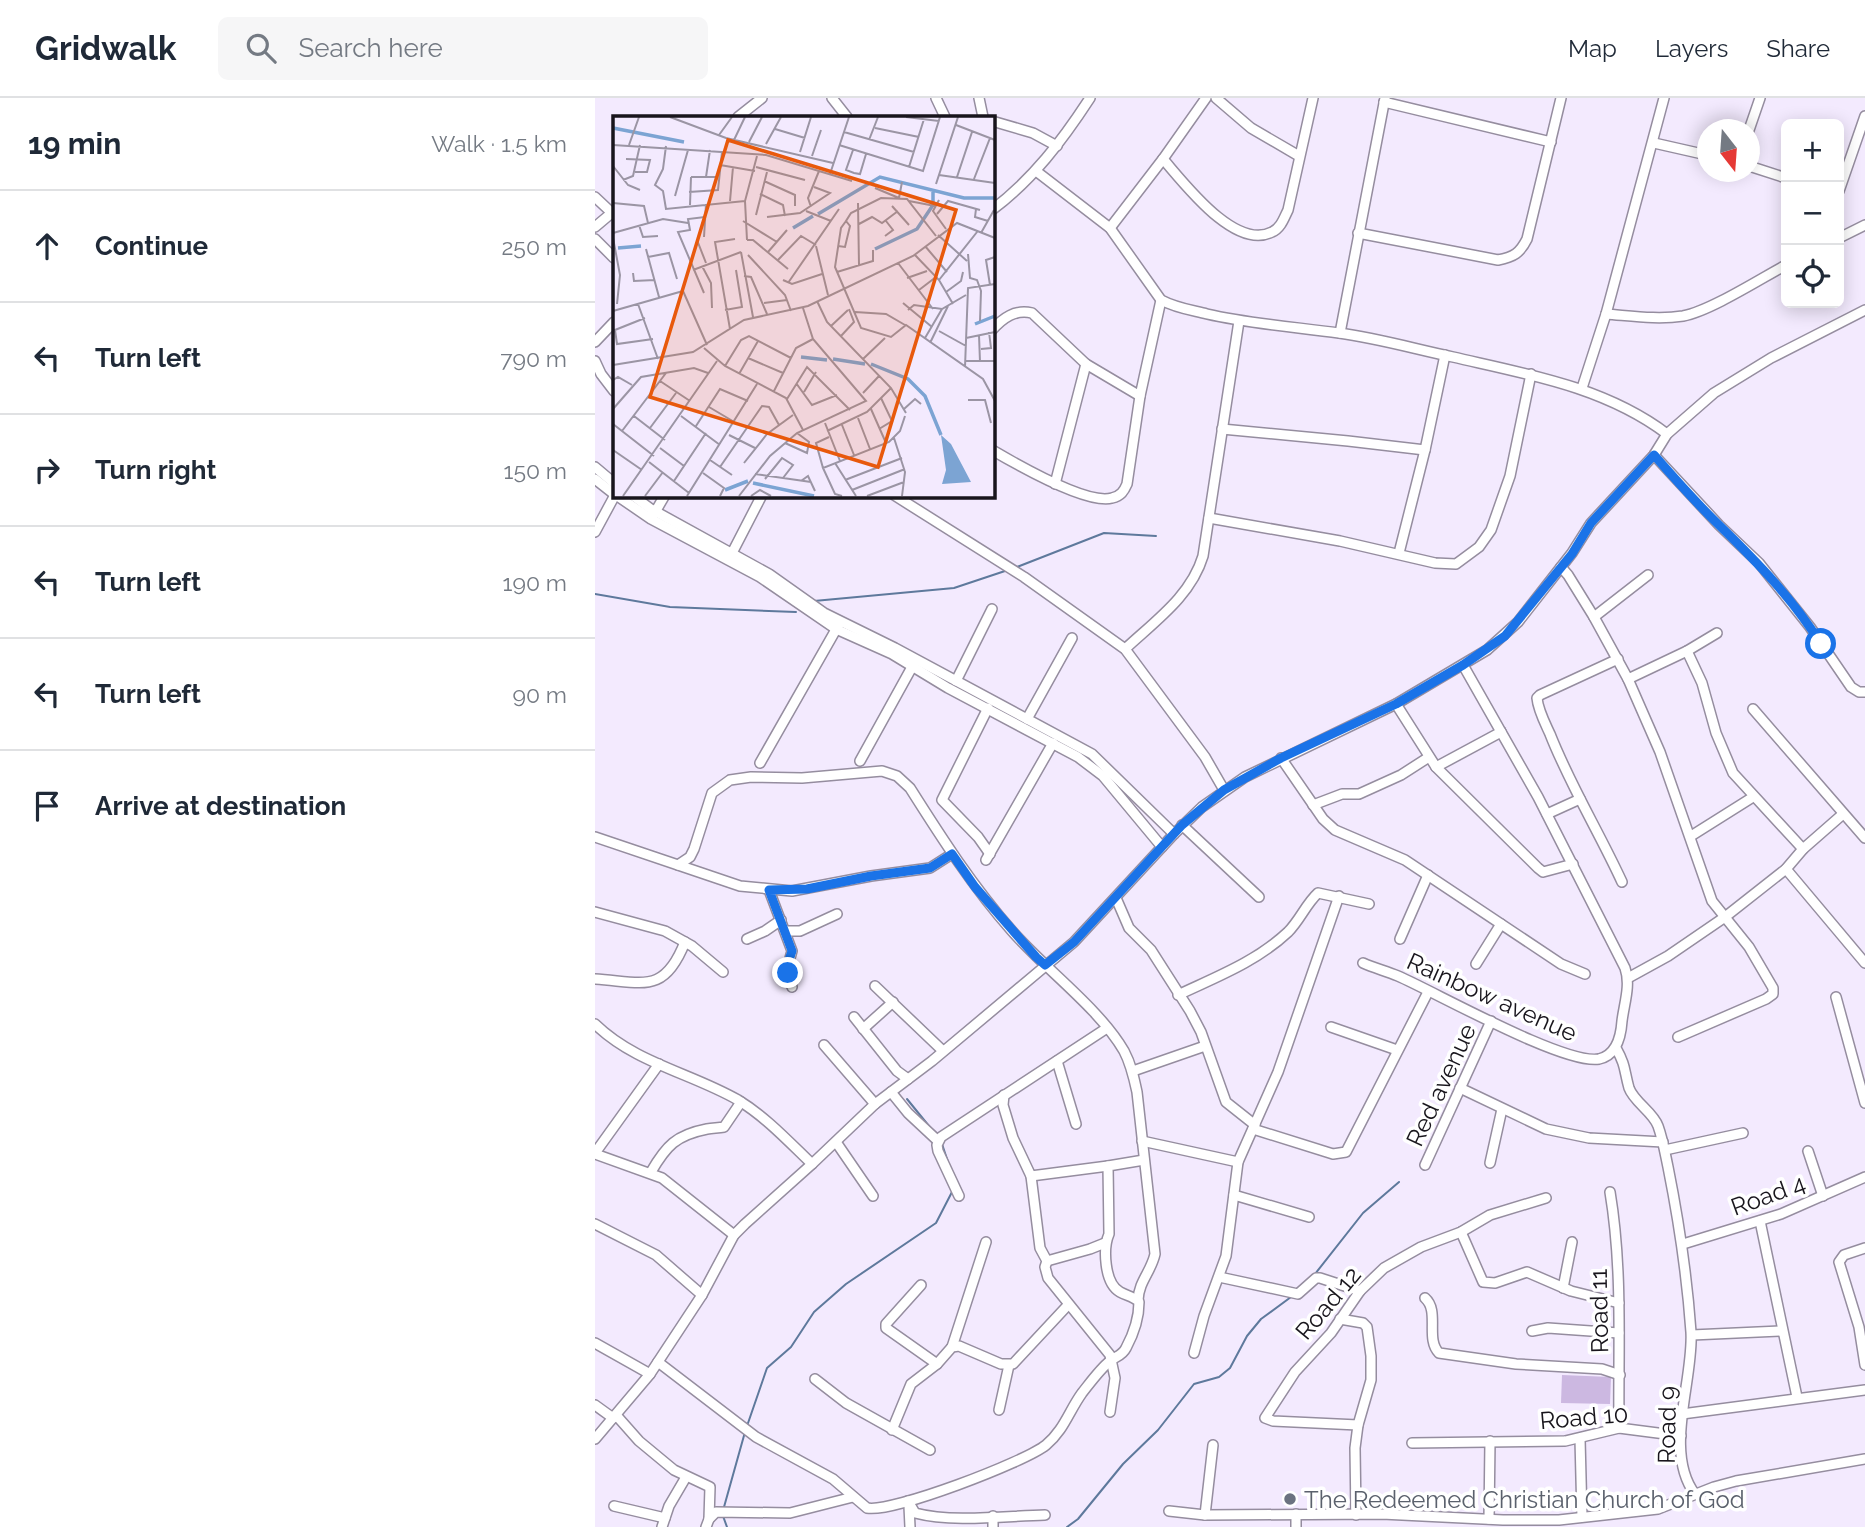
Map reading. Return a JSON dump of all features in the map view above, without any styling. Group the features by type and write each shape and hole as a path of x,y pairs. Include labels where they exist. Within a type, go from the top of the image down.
{"street":[{"path":"739,116 762,98"},
{"path":"832,98 846,116"},
{"path":"936,98 945,116"},
{"path":"979,98 983,116"},
{"path":"994,209 1036,171 1058,146 1090,98"},
{"path":"1110,228 1206,98"},
{"path":"1216,98 1251,128 1299,156"},
{"path":"1163,159 1210,212 1245,233 1271,233 1280,227 1288,210 1313,98"},
{"path":"1358,233 1498,260 1513,257 1521,251 1527,239 1561,98"},
{"path":"1582,388 1606,314 1664,98"},
{"path":"1753,119 1760,98"},
{"path":"1340,333 1385,100 1551,142"},
{"path":"1842,182 1865,116"},
{"path":"994,122 1034,133 1058,146"},
{"path":"1654,143 1697,153"},
{"path":"1760,170 1781,176"},
{"path":"1036,171 1110,228 1161,300 1172,306 1239,321 1340,333 1531,374 1582,388 1650,422 1667,434"},
{"path":"595,197 613,212 595,227"},
{"path":"1844,236 1865,225"},
{"path":"595,239 613,257"},
{"path":"1606,314 1663,318 1686,315 1709,306 1781,268"},
{"path":"994,451 1055,484 1087,496 1105,499 1123,493 1127,484 1140,396 1161,300"},
{"path":"595,1439 650,1374 702,1295 734,1235 875,1104 1074,942 1182,825 1224,790 1281,758 1396,704 1463,665 1505,636 1561,567 1591,523 1654,455 1667,434 1714,393 1771,358 1865,310"},
{"path":"994,328 1006,317 1032,313 1086,364 1140,396"},
{"path":"1125,649 1190,587 1198,575 1239,321"},
{"path":"595,342 613,323"},
{"path":"1399,554 1445,355"},
{"path":"595,361 613,390"},
{"path":"1055,484 1086,364"},
{"path":"1209,518 1448,565 1465,559 1479,547 1491,530 1510,476 1531,374"},
{"path":"1222,429 1425,450"},
{"path":"1654,455 1719,525 1759,563 1811,627 1851,687 1862,692"},
{"path":"595,467 613,482"},
{"path":"595,479 613,493"},
{"path":"595,532 614,497"},
{"path":"619,497 730,557 912,667 1078,757 1103,776 1162,846"},
{"path":"634,497 653,515"},
{"path":"653,515 663,497"},
{"path":"730,557 761,497"},
{"path":"897,497 1024,577 1125,649 1205,757 1224,790"},
{"path":"1561,567 1594,617 1629,679 1660,752 1712,901 1749,947 1773,988 1773,994 1678,1037"},
{"path":"1594,617 1648,575"},
{"path":"956,681 992,609"},
{"path":"839,625 956,681 1092,754 1174,834"},
{"path":"760,763 839,625"},
{"path":"1629,679 1717,633"},
{"path":"1027,719 1072,638"},
{"path":"1687,651 1702,683 1713,724 1733,773 1803,849"},
{"path":"1618,659 1537,698 1554,744 1622,882"},
{"path":"1463,665 1547,814 1603,921 1628,978 1621,1033 1616,1048"},
{"path":"860,761 912,667"},
{"path":"1396,704 1436,767 1538,869 1549,872 1573,864"},
{"path":"988,708 942,800 978,837 988,857 1053,743"},
{"path":"1753,709 1865,838"},
{"path":"1436,767 1501,732"},
{"path":"1313,805 1342,794 1359,794 1401,775 1429,757"},
{"path":"1281,758 1313,805 1335,830 1405,860 1561,964 1585,974"},
{"path":"658,1362 757,1437 833,1479 861,1505 871,1509 908,1501 996,1470 1044,1447 1058,1434 1066,1424 1074,1404 1110,1361 1125,1350 1137,1319 1139,1287 1142,1279 1152,1270 1155,1254 1154,1225 1150,1218 1133,1071 1124,1051 1107,1028 1011,930 952,854 905,782 890,773 872,771 801,778 751,777 723,784 712,793 708,801 690,857 678,865"},
{"path":"1691,836 1753,797"},
{"path":"1547,814 1580,799"},
{"path":"1628,978 1668,956 1725,917 1786,869 1803,849 1843,814"},
{"path":"1182,825 1259,897"},
{"path":"595,837 722,882 769,890 807,889 930,868 952,854"},
{"path":"1786,869 1865,963"},
{"path":"1400,939 1428,875"},
{"path":"769,890 792,951 787,969 792,987"},
{"path":"1178,995 1234,970 1276,941 1300,918 1318,893 1369,904"},
{"path":"1194,1353 1226,1255 1238,1162 1278,1072 1339,896"},
{"path":"1116,898 1129,928 1151,950 1190,1011 1226,1102 1254,1127 1333,1154 1346,1152 1428,992"},
{"path":"595,912 665,931 685,942 723,972"},
{"path":"786,931 800,931 837,914"},
{"path":"747,939 781,920"},
{"path":"1476,964 1501,924"},
{"path":"595,979 643,982 663,978 676,963 685,942"},
{"name":"Rainbow avenue","path":"1363,964 1397,976 1541,1044 1586,1059 1601,1059 1616,1048"},
{"path":"875,986 943,1051"},
{"path":"1836,997 1865,1100"},
{"path":"863,1030 893,1002"},
{"path":"853,1017 897,1071 908,1079"},
{"name":"Red avenue","path":"1425,1165 1491,1021"},
{"path":"595,1024 622,1046 644,1059 692,1076 741,1102 788,1140 812,1164"},
{"path":"1331,1027 1397,1050"},
{"path":"938,1141 946,1133 1107,1028"},
{"path":"824,1045 875,1104"},
{"path":"1133,1071 1205,1046"},
{"name":"Road 9","path":"1169,1511 1205,1515 1296,1514 1543,1520 1658,1509 1695,1494 1688,1485 1684,1472 1681,1436 1692,1335 1683,1244 1657,1122 1631,1092 1626,1068 1616,1048"},
{"path":"1057,1061 1076,1124"},
{"path":"659,1064 595,1153 662,1178 734,1235"},
{"path":"1460,1088 1531,1123 1589,1138 1664,1146 1743,1133"},
{"path":"891,1092 908,1113 938,1141 941,1159 959,1196"},
{"path":"1004,1095 1003,1105 1013,1138 1031,1176 1040,1248 1047,1261 1045,1267 1048,1278 1110,1354 1115,1378 1110,1412"},
{"path":"651,1172 671,1142 724,1126 741,1102"},
{"path":"1490,1163 1502,1109"},
{"path":"1142,1141 1238,1162"},
{"path":"836,1142 873,1196"},
{"path":"1808,1151 1823,1196"},
{"path":"1031,1176 1144,1160"},
{"path":"1047,1261 1105,1243 1109,1234 1108,1166"},
{"name":"Road 4","path":"1683,1244 1760,1221 1865,1177"},
{"name":"Road 11","path":"1610,1192 1616,1228 1619,1303 1619,1428"},
{"path":"1234,1195 1308,1217"},
{"name":"Road 12","path":"1358,1425 1273,1421 1265,1418 1295,1372 1331,1333 1360,1291 1384,1268 1430,1243 1461,1232 1490,1215 1546,1198"},
{"path":"1760,1221 1797,1397"},
{"path":"595,1224 656,1255 702,1295"},
{"path":"1461,1232 1483,1282 1495,1283 1527,1272 1592,1298 1619,1303"},
{"path":"892,1430 911,1384 937,1364 952,1347 986,1242"},
{"path":"1563,1288 1572,1242"},
{"path":"1105,1243 1110,1279 1115,1287 1138,1300"},
{"path":"1865,1248 1844,1255 1839,1262 1862,1326 1865,1365"},
{"path":"1219,1277 1285,1293 1298,1293 1320,1278 1360,1291"},
{"path":"921,1285 886,1324 886,1328 937,1364"},
{"path":"1425,1298 1431,1306 1434,1346 1439,1353 1516,1364 1602,1369 1620,1375"},
{"path":"952,1347 959,1346 1009,1365 1013,1364 1023,1350 1068,1305"},
{"path":"1340,1319 1363,1323 1368,1332 1371,1380 1358,1425 1354,1461 1356,1515"},
{"path":"1532,1331 1548,1328 1619,1333"},
{"path":"1692,1335 1782,1331"},
{"path":"595,1343 650,1374"},
{"path":"999,1410 1009,1365"},
{"path":"815,1379 846,1403 930,1450"},
{"path":"1682,1414 1865,1390"},
{"path":"595,1405 615,1417 674,1470 710,1487 707,1523"},
{"name":"Road 10","path":"1412,1443 1565,1441 1619,1428 1681,1436"},
{"path":"1580,1439 1582,1517"},
{"path":"1489,1520 1490,1441"},
{"path":"1205,1515 1213,1445"},
{"path":"1695,1494 1736,1481 1865,1459"},
{"path":"614,1506 664,1522 669,1506 686,1477"},
{"path":"707,1523 716,1512 799,1512 853,1497"},
{"path":"908,1501 915,1513 924,1516 1045,1515"},
{"path":"908,1501 910,1527"},
{"path":"1296,1514 1296,1527"},
{"path":"993,1516 993,1527"}],"shaded area":[{"path":"1562,1375 1611,1377 1610,1404 1561,1403"}],"waterway":[{"path":"1017,567 1104,533 1156,536"},
{"path":"814,601 954,588 1008,570"},
{"path":"595,594 670,607 796,612"},
{"path":"907,1099 933,1131"},
{"path":"942,1144 948,1162"},
{"path":"1315,1274 1363,1213 1399,1182"},
{"path":"747,1426 767,1368 791,1347 814,1312 846,1284 936,1223 953,1190"},
{"path":"1067,1527 1078,1519 1123,1464 1158,1430 1194,1384 1219,1377 1230,1368 1247,1336 1261,1319 1291,1297"},
{"path":"724,1507 745,1432"},
{"path":"723,1516 727,1527"}],"place":[{"name":"The Redeemed Christian Church of God","path":"1290,1499"}],"route":[{"path":"788,973 787,966 792,951 769,890 807,889 930,868 952,854 975,887 1036,957 1045,965 1052,961 1074,942 1182,825 1224,790 1281,758 1396,704 1463,665 1505,636 1572,554 1591,523 1654,455 1719,525 1759,563 1811,627 1821,644"}]}
